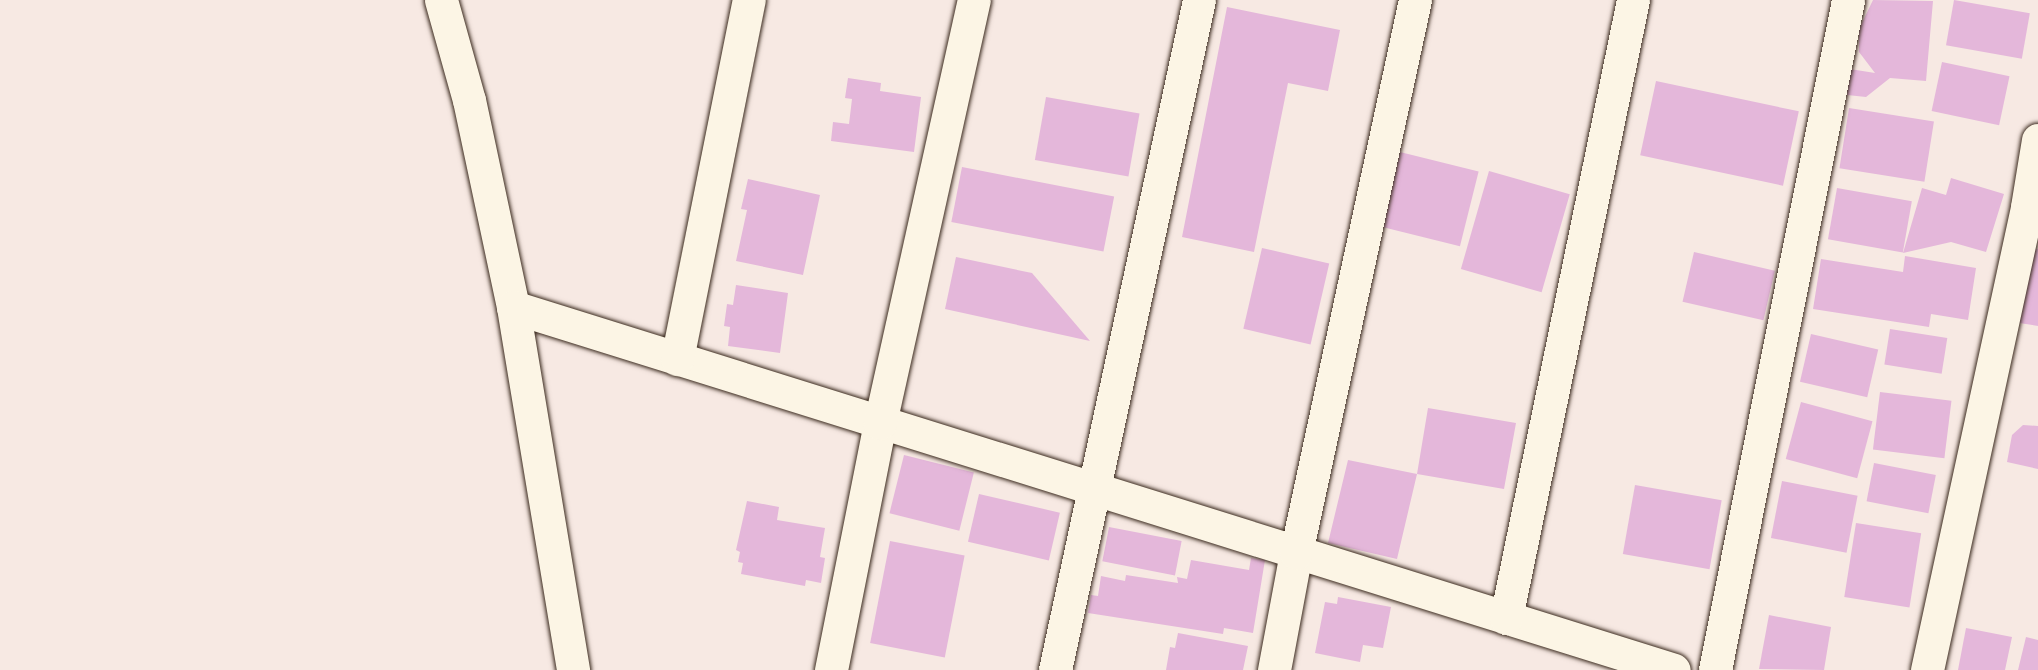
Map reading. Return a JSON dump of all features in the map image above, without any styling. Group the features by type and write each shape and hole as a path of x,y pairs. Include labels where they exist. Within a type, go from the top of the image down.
{"street":[{"path":"441,0 469,100 513,307 573,670"},
{"path":"678,359 749,0"},
{"path":"831,670 880,423 974,0"},
{"path":"1055,670 1199,0"},
{"path":"1274,670 1296,553 1415,0"},
{"path":"1506,618 1633,0"},
{"path":"1715,670 1848,0"},
{"path":"1927,670 2024,219 2038,140"},
{"path":"513,307 1674,670"}],"building":[{"path":"1873,0 1933,1 1926,81 1890,78 1866,97 1838,94 1850,69 1875,73 1859,52 1859,29"},
{"path":"1954,0 2030,13 2022,59 1946,45"},
{"path":"1227,7 1340,30 1328,91 1288,83 1254,252 1182,237"},
{"path":"1942,62 2009,76 1999,125 1932,111"},
{"path":"848,78 881,83 880,91 921,97 914,152 831,141 833,122 849,124 852,99 845,98"},
{"path":"1656,81 1799,111 1783,186 1640,155"},
{"path":"1046,97 1140,113 1128,177 1035,160"},
{"path":"1849,108 1934,121 1924,182 1839,168"},
{"path":"1400,152 1479,172 1460,246 1381,227"},
{"path":"962,167 1114,197 1103,252 951,222"},
{"path":"1489,171 1570,194 1542,292 1461,269"},
{"path":"1951,178 2004,194 1986,252 1951,242 1903,253 1922,188 1946,195"},
{"path":"748,179 820,195 803,275 736,261 747,210 741,209"},
{"path":"1837,188 1912,201 1903,252 1828,239"},
{"path":"2027,247 2038,249 2038,326 2013,322"},
{"path":"1262,248 1329,264 1311,344 1243,329"},
{"path":"1694,252 1775,271 1763,320 1683,302"},
{"path":"1905,256 1976,268 1968,320 1931,314 1929,327 1813,309 1821,259 1903,272"},
{"path":"956,257 1032,273 1090,341 945,309"},
{"path":"736,285 788,293 780,353 728,346 730,327 724,326 727,304 733,305"},
{"path":"1890,329 1947,338 1942,374 1884,365"},
{"path":"1811,334 1878,350 1867,397 1800,382"},
{"path":"1880,392 1951,401 1944,458 1873,450"},
{"path":"1801,402 1872,421 1857,478 1786,459"},
{"path":"1428,408 1516,423 1504,489 1417,474"},
{"path":"2023,425 2038,426 2038,469 2007,462 2012,435"},
{"path":"904,455 974,472 959,531 889,513"},
{"path":"1348,460 1417,474 1397,559 1328,543"},
{"path":"1874,463 1936,475 1928,513 1867,501"},
{"path":"1782,481 1858,496 1847,553 1771,538"},
{"path":"1635,485 1722,500 1710,569 1623,554"},
{"path":"979,494 1060,513 1049,560 968,542"},
{"path":"747,501 779,507 777,520 825,528 820,557 825,558 821,583 806,580 805,586 741,574 743,563 738,562 740,552 736,550"},
{"path":"1856,523 1921,533 1909,607 1844,597"},
{"path":"1109,527 1182,541 1175,575 1102,561"},
{"path":"890,541 965,556 945,658 870,643"},
{"path":"1251,558 1265,560 1253,633 1224,628 1223,634 1088,613 1091,595 1098,596 1101,576 1125,581 1126,575 1178,583 1177,577 1187,579 1191,560 1249,570"},
{"path":"1338,597 1391,607 1383,648 1363,645 1360,662 1315,653 1325,602 1337,604"},
{"path":"1769,615 1831,627 1824,670 1759,669"},
{"path":"1966,628 2012,637 2005,670 1958,670"},
{"path":"1178,633 1248,646 1243,670 1166,670 1170,647 1175,648"},
{"path":"2026,637 2038,640 2038,670 2018,670"}]}
